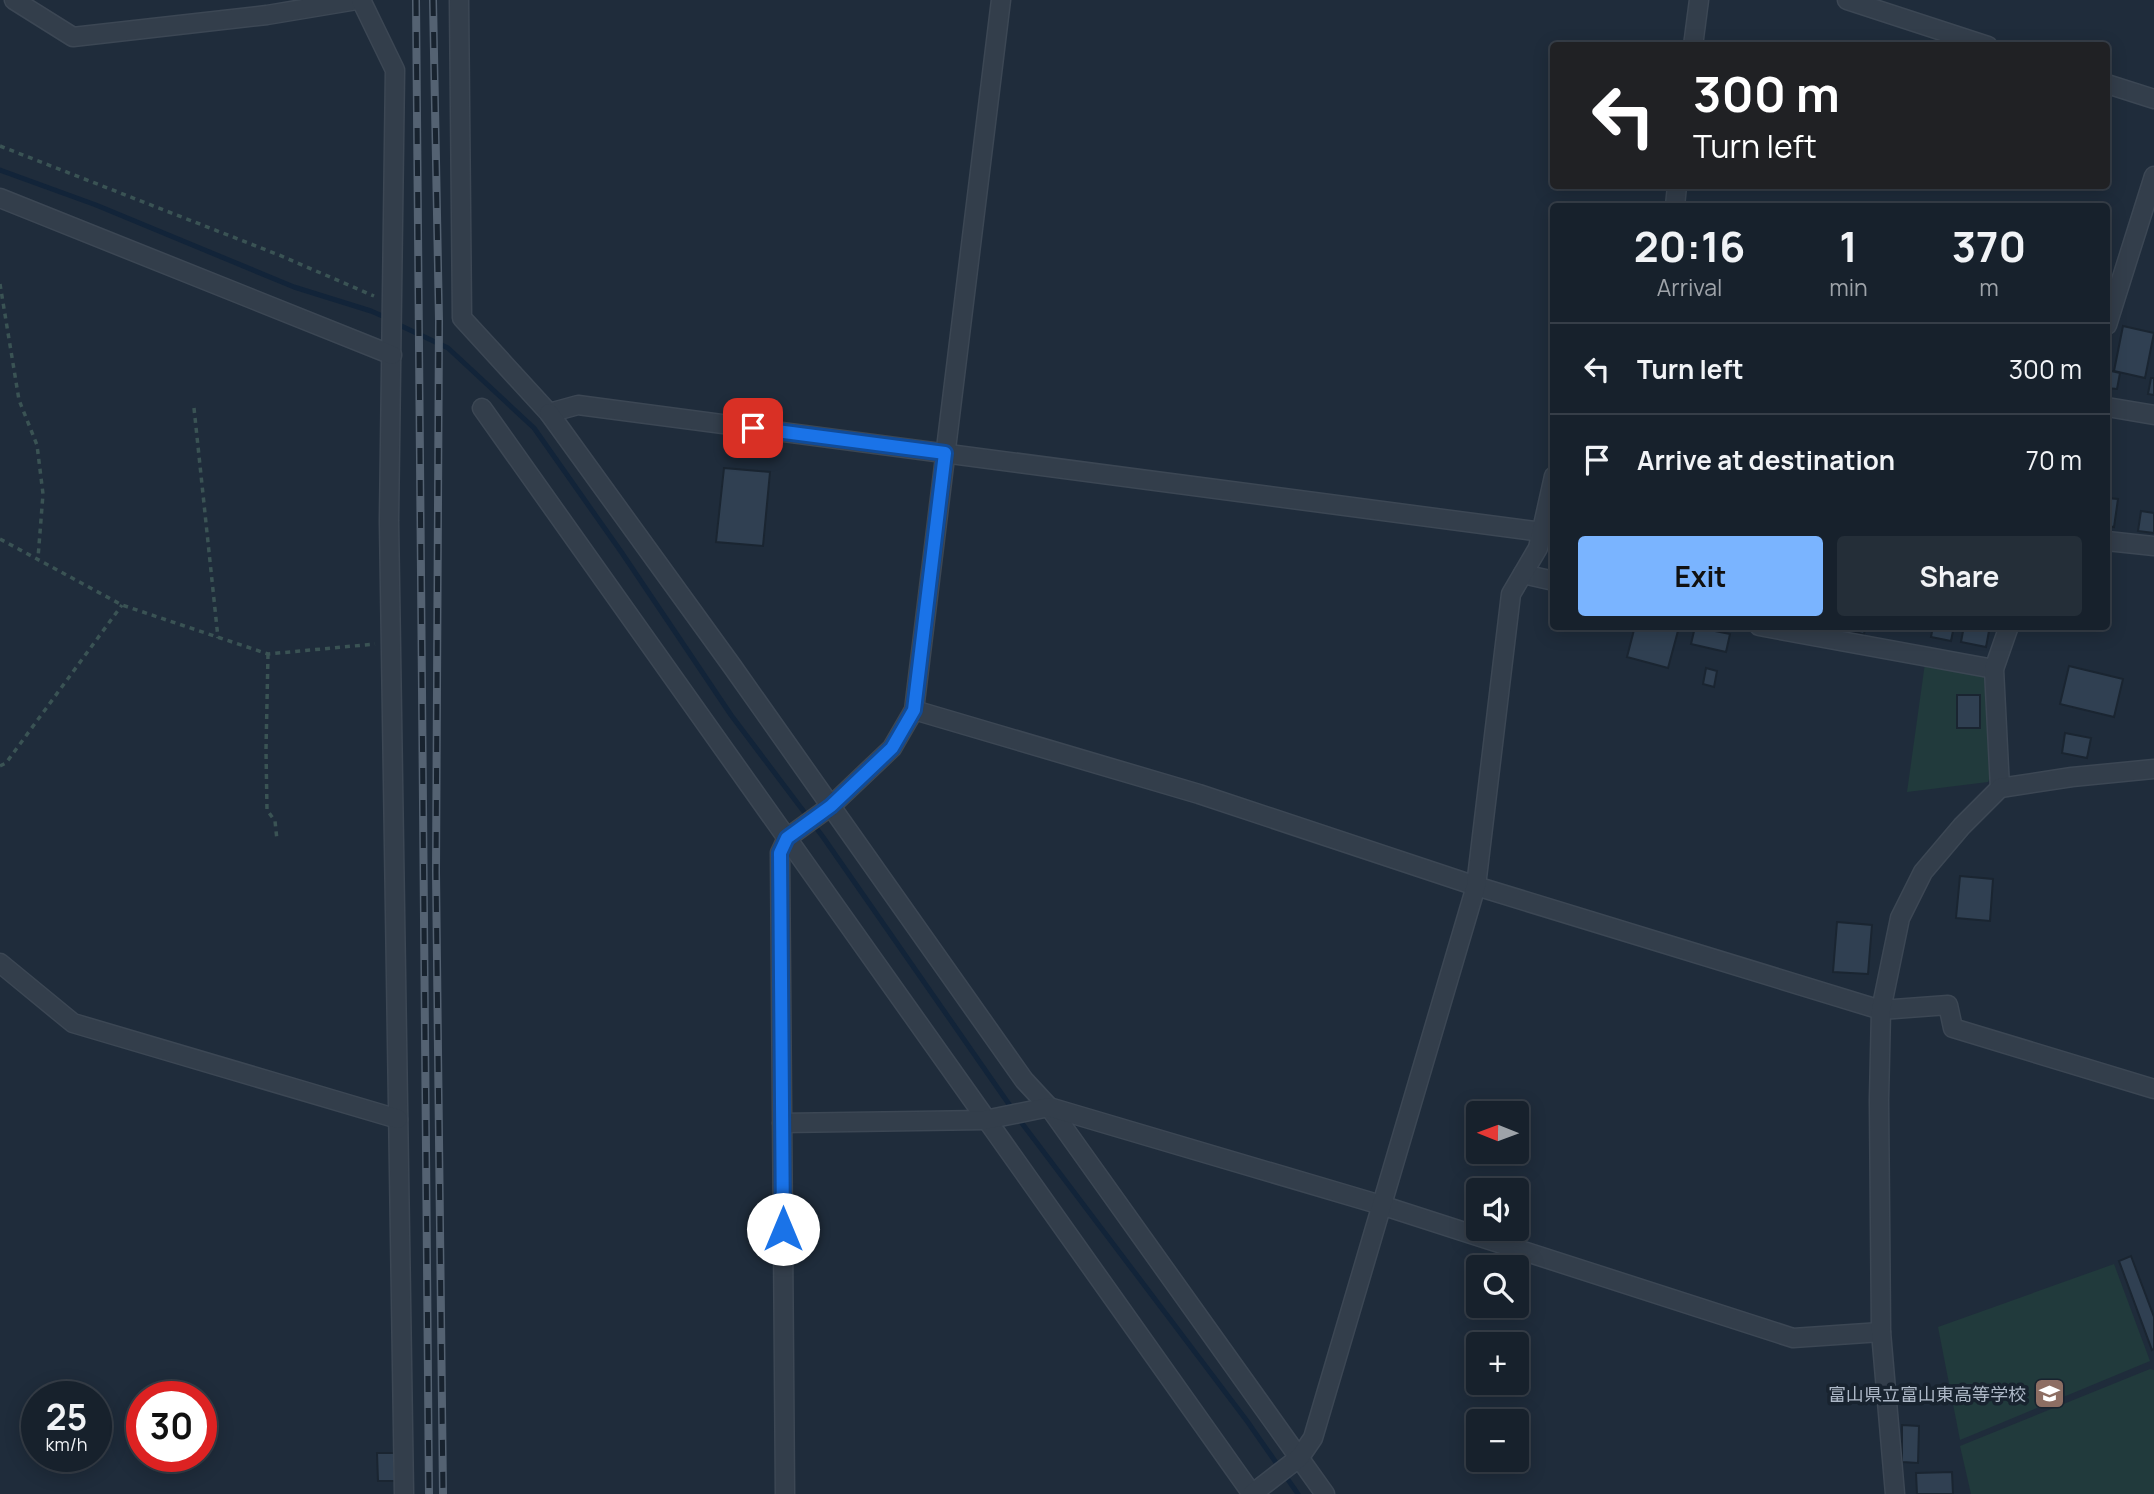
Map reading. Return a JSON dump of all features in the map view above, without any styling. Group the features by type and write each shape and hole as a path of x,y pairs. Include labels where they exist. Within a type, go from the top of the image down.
{"street":[{"path":"14,0 73,37 267,15 359,0 395,70 389,521 401,1437 404,1494"},
{"path":"459,0 462,318 549,412 1024,1080 1049,1107 1325,1494"},
{"path":"785,1494 780,853 787,838 831,806 892,748 914,710 1001,0"},
{"path":"1694,42 1699,0"},
{"path":"1847,0 1976,42"},
{"path":"2110,85 2154,99"},
{"path":"2110,315 2154,176"},
{"path":"0,198 391,355"},
{"path":"549,412 578,405 1542,532"},
{"path":"482,408 1252,1494 1300,1457 1313,1438 1476,886 1510,594 1538,548 1550,495"},
{"path":"2110,408 2154,415"},
{"path":"2110,541 2154,546"},
{"path":"1523,573 1550,580"},
{"path":"1781,630 1994,669"},
{"path":"2000,788 1994,669 2008,630"},
{"path":"914,710 1199,794 1476,886 1881,1010 1948,1005 1953,1028 2154,1089"},
{"path":"1895,1494 1881,1332 1879,1100 1881,1010 1900,918 1923,872 1962,825 2000,788 2072,777 2154,769"},
{"path":"0,963 73,1023 398,1119"},
{"path":"782,1123 985,1120 1049,1107 1381,1205 1793,1338 1881,1332"}],"path":[{"path":"0,146 279,255 392,303"},
{"path":"0,284 19,400 37,445 43,494 38,558"},
{"path":"194,408 218,638"},
{"path":"0,538 122,605 268,654 391,643"},
{"path":"0,766 6,763 122,605"},
{"path":"268,654 265,750 267,810 275,821 277,840"}],"green space":[{"path":"1925,663 1986,674 1992,773 1988,782 1907,792"},
{"path":"2114,1264 2150,1361 1960,1440 1938,1327"},
{"path":"2150,1369 2154,1370 2154,1494 1971,1494 1960,1446"}],"building":[{"path":"2123,326 2154,333 2145,378 2114,371"},
{"path":"2110,371 2120,373 2117,389 2110,388"},
{"path":"2151,378 2154,378 2154,395 2148,394"},
{"path":"724,468 770,472 763,546 716,542"},
{"path":"2110,498 2118,499 2114,527 2110,526"},
{"path":"2141,511 2154,513 2154,533 2138,531"},
{"path":"1634,630 1678,630 1668,668 1627,657"},
{"path":"1694,630 1730,634 1726,652 1691,644"},
{"path":"1849,630 1865,630 1864,634"},
{"path":"1932,630 1953,630 1951,641 1931,637"},
{"path":"1963,630 1989,631 1986,647 1961,642"},
{"path":"2069,666 2123,679 2114,717 2060,704"},
{"path":"1706,668 1717,671 1714,687 1703,684"},
{"path":"1957,695 1980,695 1980,728 1957,728"},
{"path":"2065,733 2091,738 2087,758 2062,753"},
{"path":"1960,876 1993,879 1990,921 1956,918"},
{"path":"1837,922 1872,925 1868,974 1833,972"},
{"path":"2131,1256 2154,1317 2152,1350 2119,1261"},
{"path":"1902,1425 1919,1426 1918,1463 1902,1462"},
{"path":"377,1453 394,1453 395,1481 378,1481"},
{"path":"1952,1472 1953,1494 1917,1494 1916,1473"}],"waterway":[{"path":"0,170 96,205 294,287 387,318"},
{"path":"395,323 448,348 534,428 731,715 823,837 1013,1110"},
{"path":"1018,1118 1247,1421 1298,1494"}],"railway":[{"path":"416,0 429,1494"},
{"path":"433,0 439,321 436,872 443,1494"}],"place":[{"name":"富山県立富山東高等学校","path":"2049,1394"}],"route":[{"path":"753,428 945,453 914,710 892,748 831,806 787,838 780,853 783,1229"}]}
